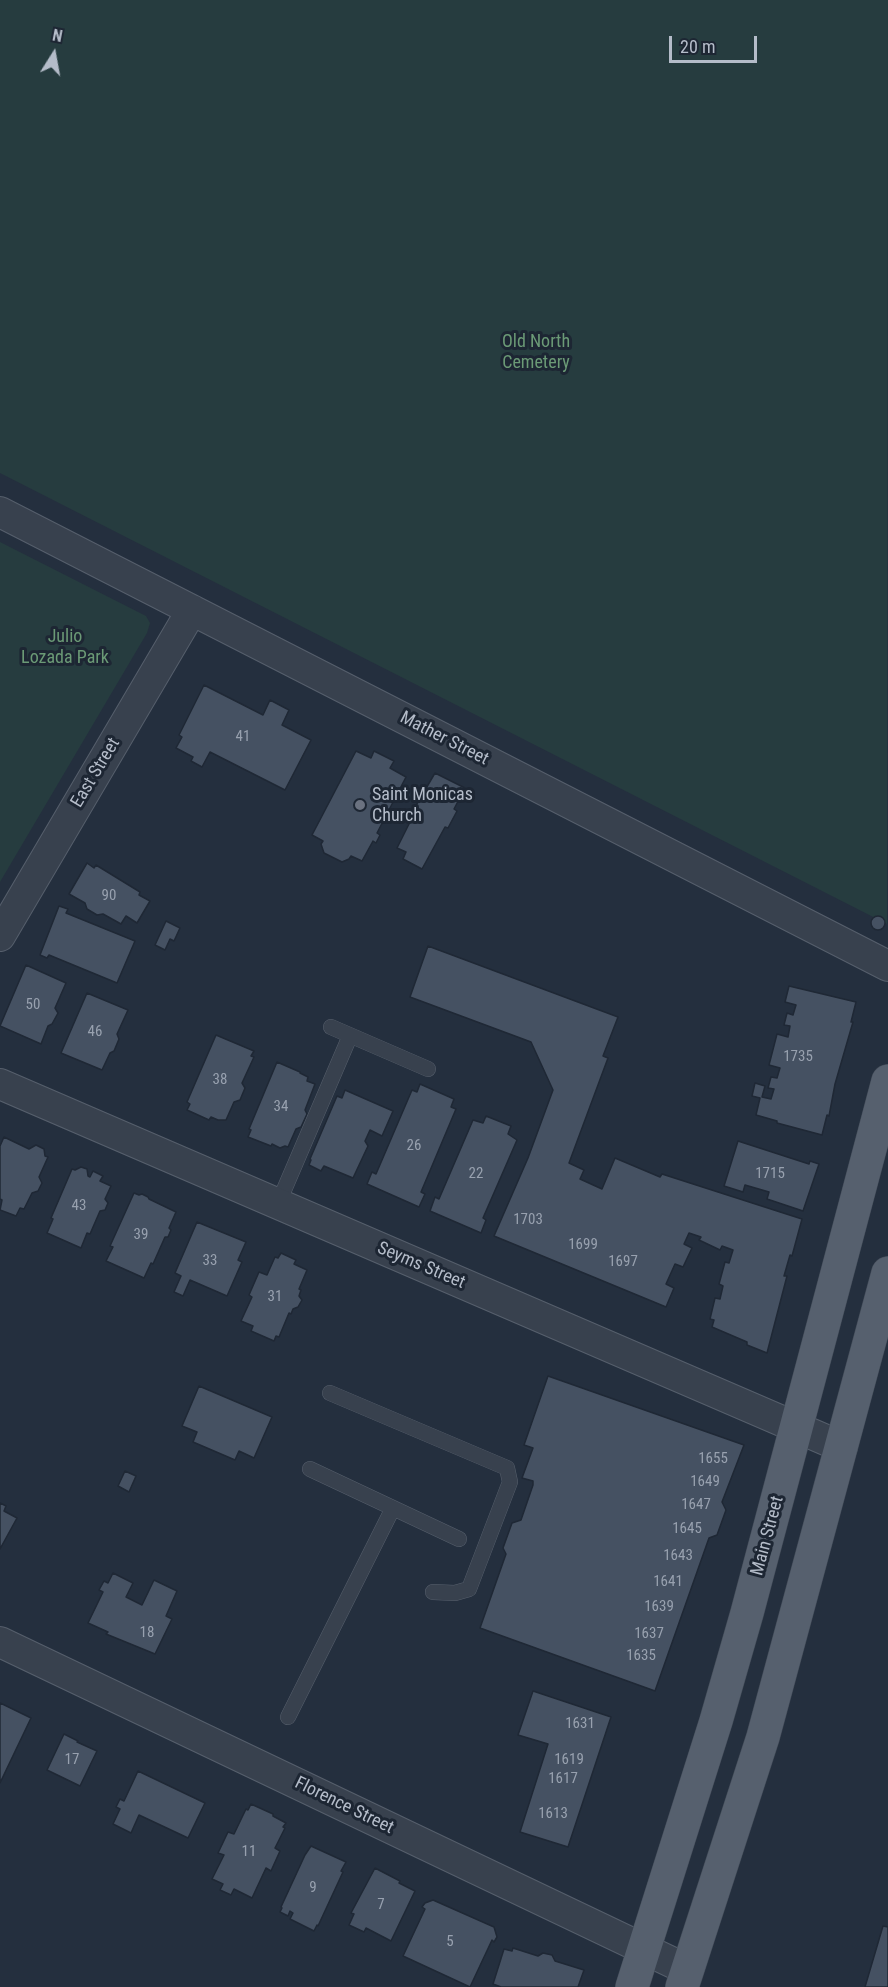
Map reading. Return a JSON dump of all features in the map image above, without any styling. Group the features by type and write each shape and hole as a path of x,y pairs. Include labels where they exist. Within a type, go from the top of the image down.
{"main road":[{"name":"Main Street","path":"632,1987 716,1721 747,1613 888,1081"},
{"path":"685,1979 763,1737 888,1273"}],"street":[{"name":"Mather Street","path":"0,512 888,966"},
{"name":"East Street","path":"0,936 192,610"},
{"name":"Seyms Street","path":"0,1084 842,1447"},
{"name":"Florence Street","path":"0,1642 644,1950 685,1979"}],"lane":[{"path":"330,1027 429,1069"},
{"path":"278,1204 350,1035"},
{"path":"330,1393 507,1468 510,1482 469,1589 455,1593 433,1592"},
{"path":"310,1469 459,1539"},
{"path":"288,1717 393,1508"}],"green space":[{"name":"Old North Cemetery","path":"0,0 888,0 887,924 0,473"},
{"name":"Julio Lozada Park","path":"0,542 146,616 150,623 147,633 0,882"}],"building":[{"path":"204,685 263,715 270,700 289,710 282,725 311,740 285,790 210,752 202,767 191,761 193,757 176,748 182,737 179,735"},
{"name":"Saint Monicas Church","path":"356,751 371,758 374,751 394,761 390,768 406,777 377,833 380,835 376,843 373,841 362,861 351,856 342,862 324,853 321,844 323,841 312,835"},
{"path":"435,773 465,788 454,809 457,811 448,828 445,827 422,869 403,859 406,852 397,848 413,816 411,814"},
{"path":"87,863 94,868 96,865 140,892 139,895 150,901 137,923 126,916 121,924 103,914 97,915 87,909 85,903 69,894"},
{"path":"59,906 68,909 66,913 135,941 117,983 49,955 47,958 40,955"},
{"path":"878,916 883,918 885,923 883,928 878,930 873,928 871,923 873,918"},
{"path":"166,921 180,928 174,941 170,939 165,950 155,945"},
{"path":"428,946 618,1017 603,1056 608,1058 569,1163 584,1170 580,1179 602,1189 615,1158 660,1177 662,1174 802,1219 784,1276 787,1276 767,1353 712,1327 714,1320 710,1319 715,1298 720,1299 723,1286 719,1284 725,1262 729,1263 733,1250 722,1246 720,1250 699,1240 701,1237 689,1233 684,1244 692,1248 683,1267 675,1264 666,1284 674,1288 666,1307 494,1236 528,1158 553,1090 531,1042 410,997"},
{"path":"26,965 66,983 55,1008 58,1013 52,1024 48,1026 41,1044 0,1026"},
{"path":"789,986 856,1002 829,1116 827,1115 822,1135 756,1115 760,1098 752,1096 755,1083 765,1086 762,1097 771,1099 774,1089 768,1088 771,1077 777,1078 780,1068 769,1065 777,1034 788,1037 790,1026 784,1025 787,1013 793,1015 796,1005 785,1002"},
{"path":"87,993 128,1010 117,1034 119,1039 114,1051 110,1053 102,1070 61,1053"},
{"path":"216,1035 254,1051 251,1056 254,1057 242,1083 245,1088 240,1100 234,1102 226,1120 211,1117 209,1120 187,1110 190,1104 187,1102"},
{"path":"277,1062 300,1072 308,1077 307,1081 315,1084 301,1127 296,1129 288,1147 280,1148 248,1137 251,1130 249,1129"},
{"path":"420,1084 454,1099 451,1107 456,1109 421,1192 425,1194 419,1207 367,1184 372,1172 376,1174 412,1090 417,1092"},
{"path":"345,1090 393,1111 382,1136 370,1130 365,1141 368,1146 353,1178 324,1166 321,1171 309,1165 337,1096 342,1098"},
{"path":"486,1116 511,1126 508,1134 517,1140 483,1218 486,1220 481,1233 430,1211 435,1197 439,1199 473,1120 483,1123"},
{"path":"4,1137 29,1149 36,1145 44,1149 45,1156 48,1157 39,1177 42,1183 38,1191 32,1193 24,1209 20,1208 16,1216 0,1210 2,1200 0,1199 0,1146"},
{"path":"738,1141 809,1164 810,1161 819,1164 803,1211 767,1199 769,1192 745,1185 743,1192 724,1186"},
{"path":"81,1167 87,1169 90,1177 93,1171 103,1176 100,1181 111,1186 105,1199 108,1203 105,1210 100,1211 81,1248 47,1233 72,1169"},
{"path":"134,1193 142,1194 176,1212 168,1237 165,1237 144,1278 106,1261 113,1247 110,1246"},
{"path":"197,1222 246,1242 238,1260 242,1262 227,1296 190,1280 183,1296 174,1292 181,1276 175,1273"},
{"path":"281,1253 296,1260 294,1264 307,1270 299,1289 301,1290 299,1296 302,1300 291,1314 289,1313 279,1337 276,1336 274,1341 251,1331 253,1326 241,1321 252,1297 249,1295 259,1272 267,1275 275,1257 278,1258"},
{"path":"548,1376 744,1445 722,1502 726,1510 717,1535 709,1538 655,1691 480,1628 506,1554 503,1548 512,1523 521,1520 533,1485 533,1481 522,1478 533,1448 524,1445"},
{"path":"199,1386 272,1417 254,1458 239,1451 235,1460 193,1442 197,1432 182,1426"},
{"path":"125,1471 136,1476 129,1492 118,1486"},
{"path":"0,1503 6,1506 4,1511 17,1518 0,1549"},
{"path":"113,1573 133,1583 126,1597 142,1605 154,1580 177,1591 166,1616 172,1619 155,1654 106,1634 108,1632 88,1623 103,1592 99,1590 104,1581 108,1583"},
{"path":"533,1691 611,1717 568,1847 520,1832 548,1744 518,1735"},
{"path":"0,1703 31,1718 0,1783"},
{"path":"64,1734 97,1751 80,1786 47,1770"},
{"path":"138,1771 205,1803 188,1838 139,1815 131,1833 113,1824 120,1809 116,1807 120,1799 124,1801"},
{"path":"251,1804 286,1823 275,1848 280,1851 271,1871 266,1868 252,1898 234,1889 231,1895 220,1890 223,1884 212,1879 224,1855 218,1853 228,1832 234,1834 246,1809 248,1810"},
{"path":"311,1846 346,1862 314,1931 290,1919 293,1913 290,1911 288,1916 280,1912"},
{"path":"375,1868 415,1891 391,1941 366,1928 364,1932 349,1925 354,1914 351,1913"},
{"path":"433,1900 494,1927 497,1937 494,1942 492,1940 470,1987 403,1956 425,1909 422,1907"},
{"path":"883,1926 888,1927 888,1987 865,1987"},
{"path":"513,1948 538,1956 543,1953 552,1955 555,1961 584,1970 578,1987 501,1987 493,1984 504,1949 512,1951"}],"place":[{"name":"Saint Monicas Church","path":"360,805"}]}
